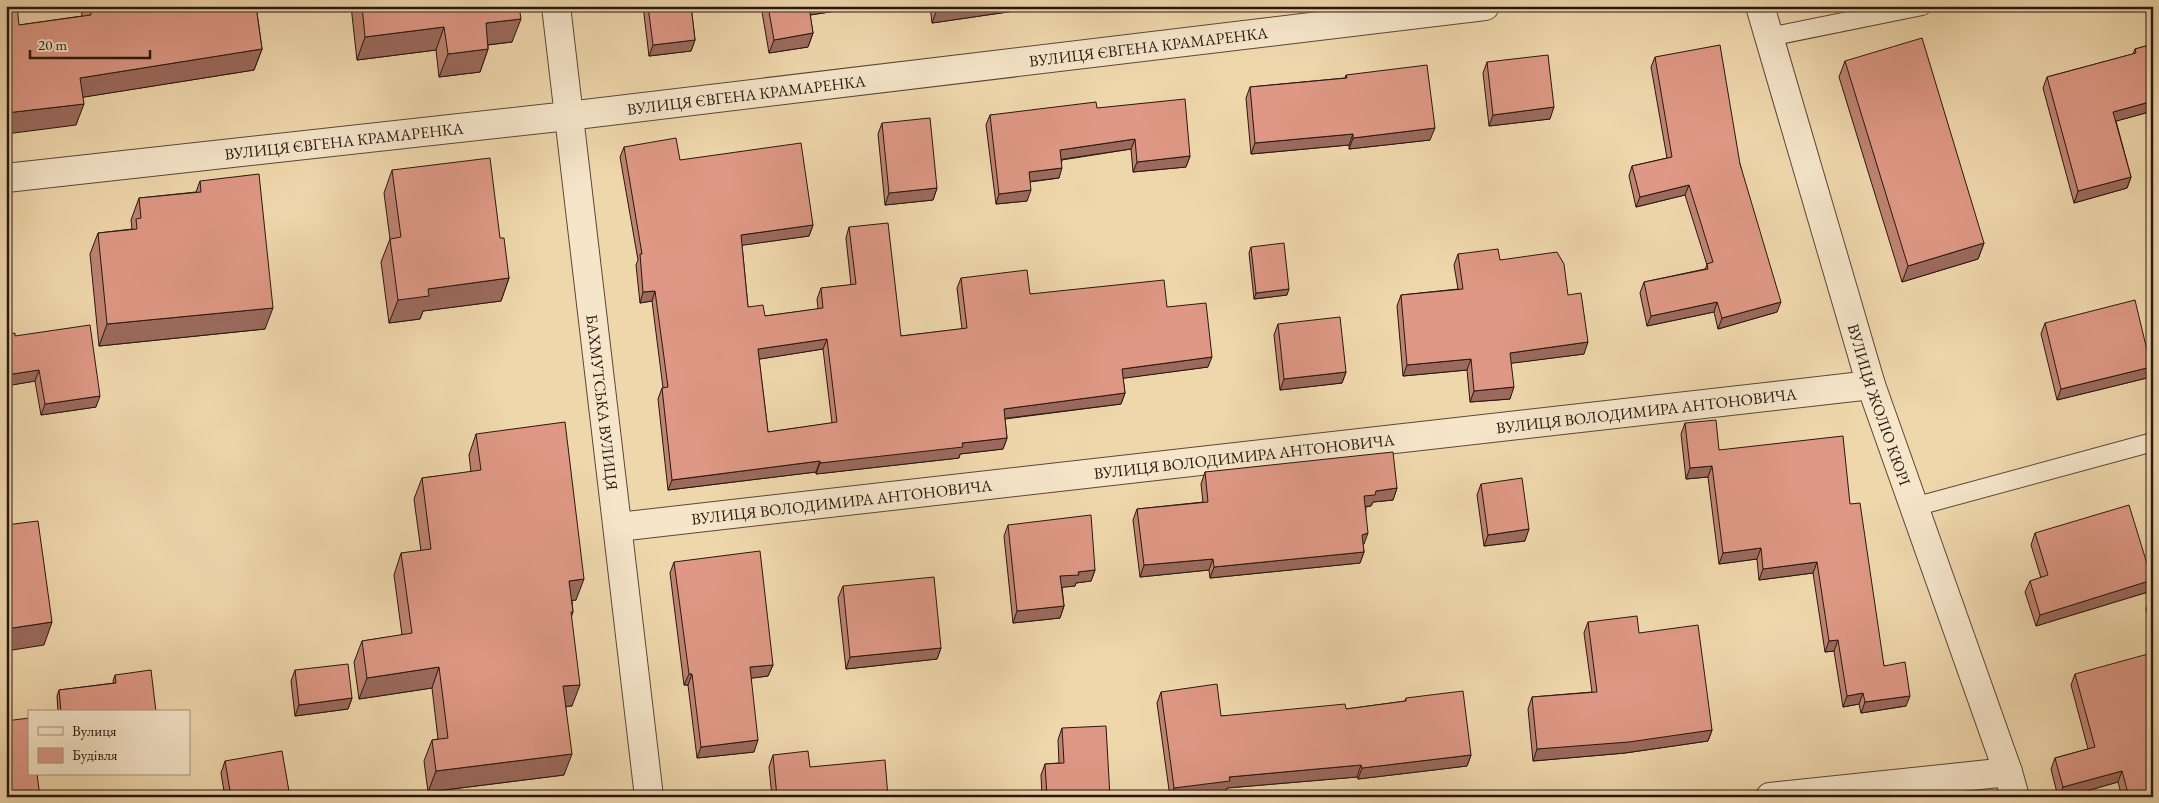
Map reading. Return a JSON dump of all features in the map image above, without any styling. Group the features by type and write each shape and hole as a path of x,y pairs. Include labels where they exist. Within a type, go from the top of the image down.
{"street":[{"name":"БАХМУТСЬКА ВУЛИЦЯ","path":"556,6 649,797"},
{"name":"ВУЛИЦЯ ЄВГЕНА КРАМАРЕНКА","path":"6,178 568,116 1484,6"},
{"name":"ВУЛИЦЯ ЖОЛІО КЮРІ","path":"1760,6 1871,385 2012,784"},
{"name":"ВУЛИЦЯ ВОЛОДИМИРА АНТОНОВИЧА","path":"618,527 1871,385"},
{"path":"1770,797 2012,784"}],"lane":[{"path":"1769,37 1922,6"},
{"path":"1914,507 2153,442"}],"building":[{"path":"6,6 17,6 19,25 91,15 90,6 256,6 262,49 80,78 84,104 6,113"},
{"path":"362,6 519,6 521,19 486,23 488,49 448,54 444,27 365,37"},
{"path":"648,6 691,6 695,40 653,45"},
{"path":"768,6 809,6 813,33 774,40"},
{"path":"937,6 956,6 937,9"},
{"path":"1922,38 1984,243 1908,266 1845,61"},
{"path":"2153,44 2153,101 2113,112 2131,177 2078,191 2047,77 2136,53 2135,49"},
{"path":"1720,45 1740,164 1781,302 1722,318 1717,302 1651,316 1644,282 1708,269 1707,264 1713,262 1689,185 1640,197 1632,166 1672,157 1655,57"},
{"path":"1548,55 1554,107 1493,115 1487,62"},
{"path":"1427,65 1435,128 1353,138 1353,134 1255,143 1250,87 1347,78 1346,75"},
{"path":"1185,99 1190,156 1137,162 1135,139 1060,150 1062,168 1029,172 1031,190 999,194 990,115 1096,102 1097,108"},
{"path":"930,118 937,188 889,193 882,123"},
{"path":"676,138 680,160 801,143 813,225 741,235 748,307 763,305 765,316 823,308 821,288 856,284 849,227 888,223 901,336 967,328 961,278 1027,270 1030,294 1164,280 1167,307 1206,303 1212,357 1122,369 1125,393 1004,409 1007,438 962,443 963,447 820,463 820,461 672,480 662,388 668,387 655,291 643,292 640,254 642,254 624,147","holes":["827,339 837,422 768,432 758,349"]},
{"path":"490,158 500,238 504,238 509,278 428,289 429,296 398,300 390,239 401,237 392,170"},
{"path":"259,174 273,308 107,324 98,233 137,229 136,219 141,218 139,198 201,192 200,181"},
{"path":"1284,243 1289,289 1256,293 1251,247"},
{"path":"1498,249 1500,260 1557,252 1564,264 1568,295 1581,293 1588,342 1510,353 1514,387 1474,391 1471,359 1407,365 1401,295 1463,289 1458,254"},
{"path":"2135,300 2151,367 2061,389 2045,323"},
{"path":"1340,317 1346,372 1284,379 1278,324"},
{"path":"90,325 100,396 45,404 39,370 6,375 6,335 15,333 15,336"},
{"path":"1716,420 1719,450 1843,436 1850,504 1860,503 1884,666 1905,662 1910,696 1865,702 1863,693 1847,696 1838,640 1829,641 1817,562 1763,569 1761,548 1723,553 1712,466 1690,468 1685,423"},
{"path":"565,422 584,579 569,581 580,685 563,686 572,754 436,771 432,740 448,738 439,667 367,678 362,641 412,633 401,553 431,549 422,478 481,470 476,434"},
{"path":"1393,452 1397,488 1376,491 1375,495 1364,496 1368,533 1362,535 1364,552 1214,567 1213,559 1144,565 1137,509 1208,502 1205,472"},
{"path":"1522,478 1529,529 1488,535 1481,484"},
{"path":"2129,505 2152,580 2040,615 2030,581 2048,575 2035,533"},
{"path":"1091,515 1095,570 1078,572 1079,575 1060,576 1064,606 1017,611 1008,525"},
{"path":"38,521 52,622 6,629 6,525"},
{"path":"760,551 773,665 750,667 758,740 701,747 692,674 689,674 674,562"},
{"path":"934,577 941,648 850,657 843,586"},
{"path":"1637,616 1639,633 1698,625 1712,730 1629,742 1537,749 1532,697 1597,692 1588,622"},
{"path":"2148,654 2153,672 2153,797 2129,797 2122,771 2063,787 2055,758 2095,747 2075,674"},
{"path":"348,664 352,698 299,705 295,670"},
{"path":"151,670 156,710 61,710 59,690 116,683 115,675"},
{"path":"1217,684 1221,716 1345,704 1346,709 1406,701 1406,698 1463,691 1471,755 1362,768 1361,765 1229,777 1230,781 1174,788 1161,692"},
{"path":"28,718 28,776 37,776 40,797 6,797 6,721"},
{"path":"1106,726 1110,797 1047,797 1045,764 1064,763 1062,728"},
{"path":"282,751 290,797 231,797 225,761"},
{"path":"808,751 810,767 885,760 888,797 777,797 773,755"}]}
